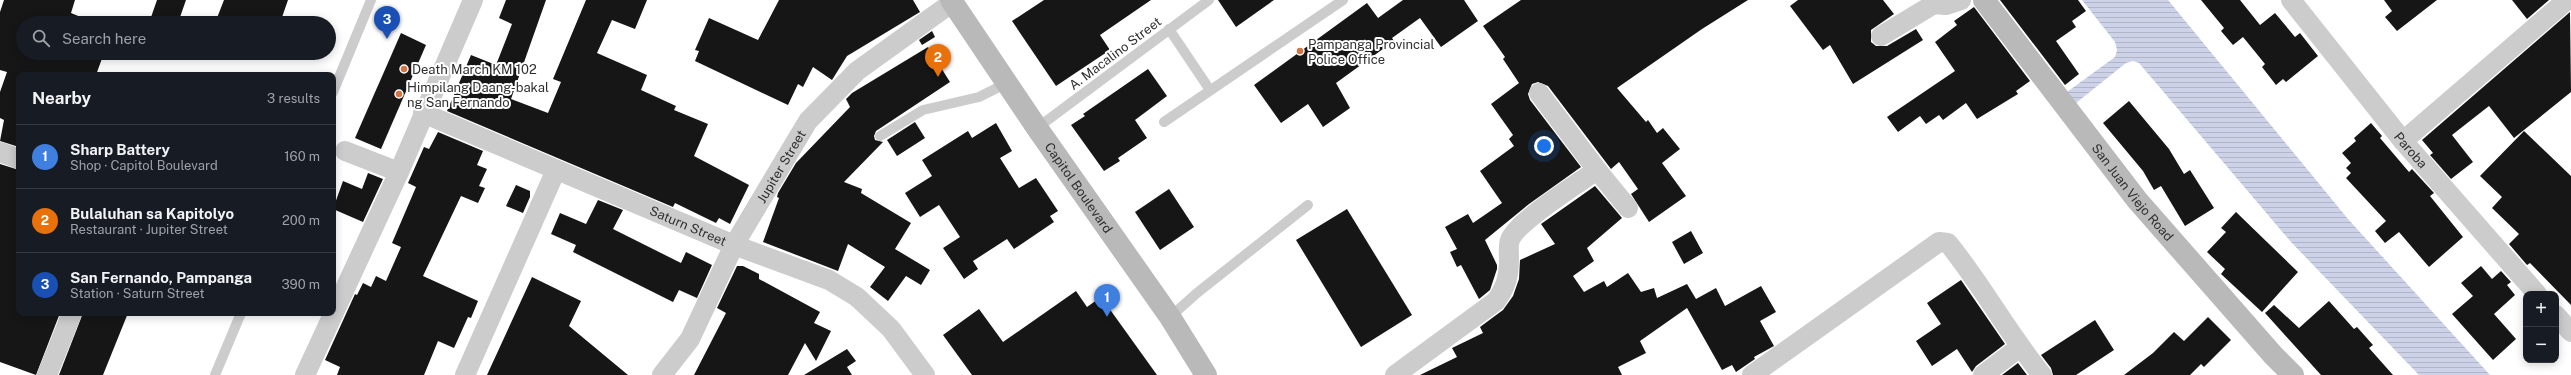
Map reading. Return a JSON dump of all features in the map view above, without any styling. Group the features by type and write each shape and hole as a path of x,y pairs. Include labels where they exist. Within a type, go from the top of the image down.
{"street":[{"path":"336,308 399,172 423,113 473,0"},
{"path":"1881,36 1934,4 1946,5 1961,0"},
{"name":"San Juan Viejo Road","path":"1984,0 2137,200 2267,349 2293,375"},
{"name":"Paroba","path":"2291,0 2402,140 2534,291"},
{"path":"2402,140 2567,0"},
{"name":"Capitol Boulevard","path":"953,1 1037,128 1170,317 1206,375"},
{"name":"Jupiter Street","path":"662,375 690,339 734,245 808,121 857,71 953,1"},
{"path":"1539,93 1597,170 1628,208"},
{"name":"Saturn Street","path":"423,113 734,245 810,271 829,280 857,297 891,329 925,375"},
{"path":"345,151 399,172"},
{"path":"0,152 16,158"},
{"path":"465,375 556,170"},
{"path":"1395,375 1496,301 1506,287 1509,271 1510,241 1517,229 1597,170"},
{"path":"1752,375 1939,242 1948,243 1960,258 2020,347 2042,375"},
{"path":"47,375 71,316"},
{"path":"305,375 332,316"},
{"path":"2559,318 2571,332"},
{"path":"1983,375 2020,347"}],"lane":[{"path":"336,85 371,0"},
{"name":"A. Macalino Street","path":"1037,128 1209,0"},
{"path":"1164,122 1343,0"},
{"path":"1169,29 1210,90"},
{"path":"880,136 923,110 979,97 1007,83"},
{"path":"1170,317 1197,293 1308,205"},
{"path":"215,375 240,316"}],"water":[{"path":"2082,0 2168,0 2348,219 2490,375 2419,375 2291,242 2139,63 2133,61 2126,63 2076,103 2067,92 2115,57 2117,50 2115,42"}],"building":[{"path":"4,0 75,0 71,13 78,16 16,16 16,60 101,60 97,72 16,72 16,146 0,141 4,120 0,118 0,92 7,72 0,70 0,12"},
{"path":"157,0 186,0 180,16 151,16"},
{"path":"224,0 288,0 282,16 218,16"},
{"path":"506,0 546,0 511,99 548,113 561,82 553,79 586,0 647,0 635,29 612,20 597,53 647,75 641,90 676,106 674,110 708,124 694,156 749,185 730,224 719,218 716,223 675,203 673,207 447,111 471,55 496,65 512,24 499,18"},
{"path":"779,0 913,0 920,12 847,56 832,80 813,67 803,87 798,84 788,105 695,61 699,51 695,50 709,18 758,40"},
{"path":"1044,0 1151,0 1100,35 1110,50 1056,86 1012,21"},
{"path":"1218,0 1274,0 1236,27"},
{"path":"1403,0 1464,0 1478,21 1441,47 1420,18 1392,38 1394,41 1336,83 1350,108 1323,127 1308,104 1281,123 1254,85 1367,3 1378,18"},
{"path":"1521,0 1748,0 1702,29 1617,88 1646,122 1648,120 1657,133 1663,128 1680,149 1662,163 1686,196 1649,222 1631,194 1638,189 1619,162 1611,169 1548,86 1538,82 1532,84 1528,94 1530,100 1581,167 1529,204 1485,240 1497,265 1497,269 1490,290 1479,299 1461,265 1457,267 1450,252 1457,249 1445,227 1468,214 1473,223 1502,203 1480,171 1514,146 1509,139 1513,135 1491,104 1519,83 1503,59 1505,57 1483,26"},
{"path":"1798,0 1883,0 1894,14 1871,30 1871,42 1876,46 1887,46 1916,29 1923,40 1853,84 1830,45 1823,50 1790,6"},
{"path":"2000,0 2078,0 2086,11 2072,21 2076,27 2056,41 2079,74 2065,85"},
{"path":"2201,0 2240,0 2260,25 2275,13 2295,37 2300,33 2318,56 2286,82 2283,79 2276,85 2262,67 2265,64 2243,37 2233,45 2221,31 2224,28"},
{"path":"2384,0 2437,0 2397,31 2385,17 2392,11"},
{"path":"2512,0 2549,0 2527,19"},
{"path":"1974,7 2030,81 2016,91 2018,94 1977,119 1966,103 1943,120 1939,115 1926,124 1920,116 1898,132 1887,117 1955,71 1935,42 1957,25 1954,21"},
{"path":"2570,12 2571,92 2514,138 2489,106 2452,135 2473,162 2451,179 2430,155 2433,153 2422,140"},
{"path":"932,31 935,37 922,45 919,40"},
{"path":"401,33 426,45 381,149 355,138"},
{"path":"928,47 950,82 876,131 874,136 875,140 883,142 844,182 862,189 861,193 911,223 895,249 930,270 921,285 906,276 888,301 870,287 885,267 848,244 838,271 763,242 779,198 777,197 778,193 796,163 850,107 846,99 852,93"},
{"path":"1148,69 1167,96 1135,120 1147,138 1118,158 1120,161 1104,171 1071,125 1085,116 1083,114"},
{"path":"2129,101 2169,149 2184,174 2190,170 2214,208 2185,226 2161,186 2154,190 2143,171 2103,123"},
{"path":"915,122 925,138 897,156 887,140"},
{"path":"996,123 1012,151 1000,158 1019,188 1036,178 1058,211 1050,216 1054,222 1014,249 1007,239 973,261 978,269 964,279 943,248 960,237 939,205 920,217 905,193 932,176 922,160 968,131 972,138"},
{"path":"2371,123 2382,136 2380,138 2409,172 2412,169 2434,193 2430,196 2463,237 2429,267 2399,232 2385,243 2375,231 2386,221 2346,178 2351,173 2346,168 2351,163 2342,153 2356,141 2354,138"},
{"path":"2524,131 2571,176 2571,305 2530,263 2527,265 2509,244 2519,234 2492,208 2502,197 2480,176"},
{"path":"438,132 483,151 477,165 487,169 479,186 485,188 478,203 461,196 423,276 478,301 471,318 468,317 454,348 438,341 424,375 337,375 340,367 325,360 355,294 357,295 363,283 371,287 376,276 386,281 401,247 392,243 416,187 408,183 424,147 429,149"},
{"path":"0,164 16,169 16,316 59,316 36,375 0,362"},
{"path":"368,173 383,179 363,222 336,210 336,201 343,181 362,189"},
{"path":"516,185 530,191 530,197 523,213 506,206"},
{"path":"1595,186 1622,218 1587,248 1594,261 1573,276 1584,292 1604,281 1607,287 1628,273 1641,292 1654,288 1657,298 1687,284 1696,299 1716,288 1725,306 1761,286 1776,312 1760,321 1774,346 1754,357 1755,359 1736,372 1732,365 1722,370 1687,308 1640,341 1646,353 1618,367 1622,375 1420,375 1457,357 1452,348 1483,333 1480,327 1503,310 1513,296 1519,279 1520,260 1555,244 1541,224"},
{"path":"1169,189 1194,227 1160,250 1135,212"},
{"path":"598,200 623,210 613,229 681,263 686,252 712,265 697,298 679,290 673,302 573,252 576,245 551,234 560,213 586,224"},
{"path":"1347,209 1412,315 1361,347 1296,240"},
{"path":"2236,212 2298,272 2262,312 2221,274 2225,269 2207,252 2226,232 2221,228"},
{"path":"1691,231 1703,253 1684,264 1672,242"},
{"path":"737,266 743,266 759,274 759,279 820,312 814,323 831,331 816,361 805,343 788,375 694,375 726,313 717,308"},
{"path":"2481,266 2492,279 2501,271 2511,282 2507,285 2515,295 2494,314 2516,339 2493,360 2452,314 2473,296 2461,283"},
{"path":"532,277 581,301 569,326 628,375 487,375"},
{"path":"1961,280 2005,344 1976,366 1972,372 1957,349 1932,366 1916,341 1941,324 1927,303"},
{"path":"1076,291 1087,307 1101,297 1157,375 972,375 943,335 979,309 1003,342"},
{"path":"2329,301 2354,329 2357,327 2373,345 2369,348 2393,375 2321,375 2265,313 2274,305 2299,328"},
{"path":"82,316 127,316 103,375 59,375"},
{"path":"2208,317 2231,340 2204,367 2201,364 2190,375 2124,375 2153,353 2174,332 2184,341"},
{"path":"2095,320 2114,350 2076,375 2053,375 2051,368 2041,355"},
{"path":"847,349 856,361 847,367 852,375 804,375"},
{"path":"2018,363 2027,375 2002,375"}],"place":[{"name":"San Fernando, Pampanga","path":"387,39"},
{"name":"Pampanga Provincial Police Office","path":"1300,51"},
{"name":"Death March KM 102","path":"404,69"},
{"name":"Bulaluhan sa Kapitolyo","path":"938,77"},
{"name":"Himpilang Daang-bakal ng San Fernando","path":"399,94"},
{"name":"Sharp Battery","path":"1107,317"}]}
